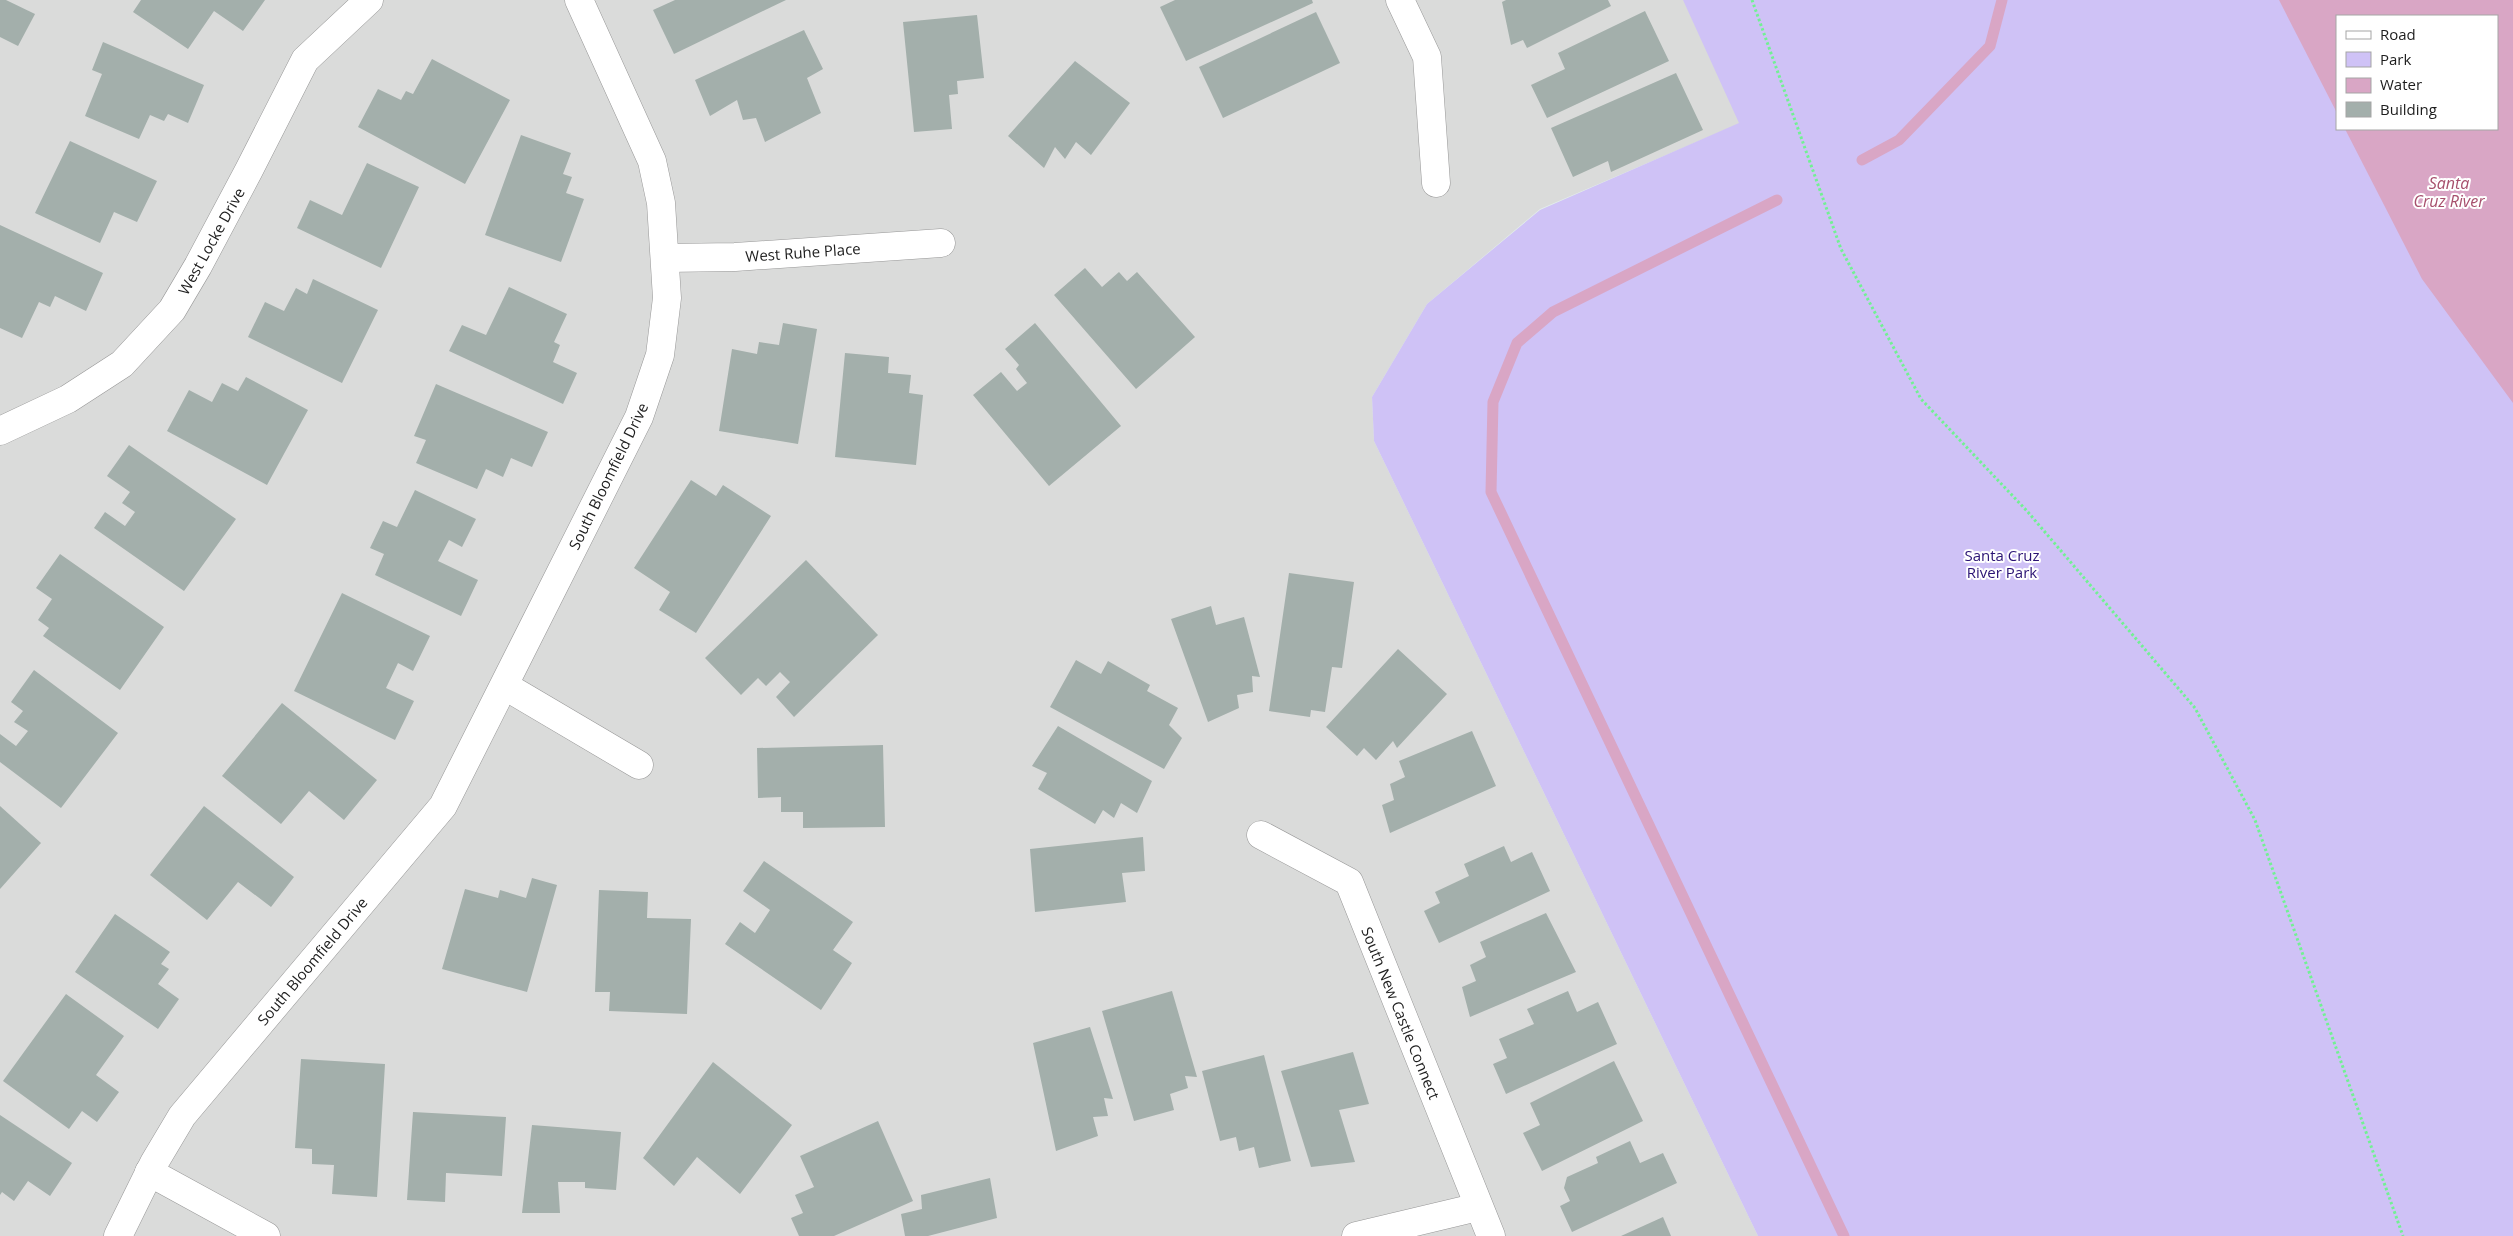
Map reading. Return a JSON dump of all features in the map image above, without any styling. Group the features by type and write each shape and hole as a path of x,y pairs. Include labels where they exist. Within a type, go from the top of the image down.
{"street":[{"name":"West Locke Drive","path":"0,431 68,399 122,364 172,310 235,196 305,60 369,0"},
{"name":"South Bloomfield Drive","path":"118,1236 150,1172 182,1116 443,806 639,417 660,355 667,298 660,203 652,161 579,0"},
{"path":"1400,0 1427,56 1436,184"},
{"name":"West Ruhe Place","path":"665,258 735,257 941,243"},
{"path":"505,686 639,765"},
{"name":"South New Castle Connect","path":"1261,835 1349,882 1491,1236"},
{"path":"150,1172 266,1236"},
{"path":"1356,1236 1478,1207"}],"path":[{"path":"1752,0 1841,249 1921,399 2027,511 2195,708 2255,820 2403,1236"}],"shaded area":[{"path":"0,0 1692,0 1748,120 1540,209 1427,304 1372,397 1374,441 1758,1236 0,1236"}],"green space":[{"name":"Santa Cruz River Park","path":"1683,0 2513,0 2513,1236 1758,1236 1374,441 1372,397 1427,304 1540,210 1739,123"}],"water":[{"name":"Santa Cruz River","path":"2279,0 2513,0 2513,403 2422,279 2346,130 2498,130 2498,15 2336,15 2336,111"}],"building":[{"path":"0,0 6,0 35,14 18,46 0,37"},
{"path":"141,0 265,0 243,31 214,11 188,49 133,12"},
{"path":"675,0 786,0 674,54 653,10"},
{"path":"1175,0 1312,0 1313,3 1186,61 1160,7"},
{"path":"1506,0 1608,0 1611,6 1527,48 1523,40 1511,45 1502,2"},
{"path":"1645,11 1669,61 1547,118 1531,85 1565,69 1558,53"},
{"path":"1316,12 1340,63 1223,118 1199,67"},
{"path":"977,15 984,78 957,81 958,94 949,95 952,129 914,132 903,22"},
{"path":"804,30 823,69 807,78 821,113 765,142 756,118 743,120 737,100 710,116 695,80"},
{"path":"103,42 204,85 188,123 168,114 164,121 150,115 139,139 85,116 102,74 92,70"},
{"path":"432,59 510,100 465,184 358,127 378,89 401,100 406,91 413,94"},
{"path":"1075,61 1130,103 1091,155 1076,142 1065,159 1055,147 1044,168 1008,136"},
{"path":"1676,73 1703,130 1611,172 1608,161 1573,177 1551,128"},
{"path":"521,135 571,153 563,174 572,177 566,193 584,199 561,262 485,235"},
{"path":"70,141 157,181 137,222 114,212 100,243 35,213"},
{"path":"367,163 419,187 381,268 297,228 310,200 342,215"},
{"path":"0,225 103,273 86,311 55,296 50,307 39,302 22,338 0,328"},
{"path":"1085,268 1102,287 1119,272 1127,281 1137,272 1195,337 1136,389 1054,295"},
{"path":"313,279 378,310 342,383 248,337 265,302 284,311 296,288 307,294"},
{"path":"509,287 567,314 554,342 560,345 553,362 577,373 563,404 449,351 462,325 486,335"},
{"path":"783,323 817,329 798,444 719,431 732,349 757,354 759,342 779,345"},
{"path":"1035,323 1121,426 1049,486 973,395 1001,372 1017,391 1027,383 1016,369 1019,365 1005,349"},
{"path":"845,353 889,357 888,373 911,375 909,393 923,395 916,465 835,457"},
{"path":"246,377 308,410 267,485 167,431 189,390 212,402 222,383 238,391"},
{"path":"436,384 548,432 532,467 511,458 503,477 486,469 477,489 416,463 426,440 414,436"},
{"path":"129,445 236,519 184,591 94,528 105,512 125,526 135,512 122,503 130,492 107,476"},
{"path":"691,480 716,496 723,485 771,516 696,633 659,610 670,592 634,568"},
{"path":"415,490 476,519 462,547 449,540 438,561 478,580 461,616 375,575 384,554 370,548 383,521 397,527"},
{"path":"60,554 164,627 120,690 43,636 49,628 38,620 52,599 36,588"},
{"path":"806,560 878,635 794,717 776,697 790,682 780,672 766,686 758,678 741,695 705,658"},
{"path":"1289,573 1354,582 1342,668 1332,667 1325,712 1311,710 1310,717 1269,711"},
{"path":"342,593 430,636 413,671 398,663 386,688 414,701 395,740 294,691"},
{"path":"1211,606 1216,625 1244,617 1260,677 1252,676 1253,692 1237,695 1239,708 1208,722 1171,619"},
{"path":"1398,649 1447,694 1397,748 1393,741 1376,760 1364,748 1357,756 1326,727"},
{"path":"1076,660 1101,674 1108,661 1150,685 1147,691 1178,708 1169,725 1182,738 1164,769 1050,707"},
{"path":"34,670 118,733 61,808 0,762 0,734 16,746 28,731 14,722 23,711 11,702"},
{"path":"282,703 377,780 344,820 309,791 281,824 222,776"},
{"path":"1058,726 1152,781 1137,813 1121,803 1114,818 1103,810 1095,824 1038,789 1047,773 1032,766"},
{"path":"1472,731 1496,786 1390,833 1382,805 1394,800 1390,784 1405,777 1399,761"},
{"path":"883,745 885,827 803,828 803,812 781,812 781,797 758,798 757,748"},
{"path":"0,806 41,843 0,889"},
{"path":"204,806 294,877 271,907 238,882 207,920 150,875"},
{"path":"1143,837 1145,871 1122,873 1126,902 1035,912 1030,849"},
{"path":"1504,846 1511,862 1532,852 1550,891 1439,943 1424,911 1440,903 1435,892 1469,876 1464,864"},
{"path":"764,861 853,922 833,950 852,963 821,1010 725,944 740,922 755,933 770,910 743,891"},
{"path":"532,878 557,885 527,992 442,969 465,889 498,898 500,890 526,898"},
{"path":"599,890 648,892 647,918 691,919 687,1014 609,1011 610,992 595,992"},
{"path":"1546,913 1576,972 1470,1017 1462,987 1476,981 1470,965 1486,957 1480,942"},
{"path":"115,914 170,952 161,964 169,969 158,984 179,999 158,1029 75,972"},
{"path":"1172,991 1197,1077 1185,1076 1188,1088 1170,1094 1174,1110 1134,1121 1102,1011"},
{"path":"1568,991 1577,1012 1598,1002 1617,1044 1506,1094 1493,1064 1507,1058 1499,1039 1534,1024 1527,1009"},
{"path":"66,994 124,1036 96,1075 119,1092 97,1122 82,1111 69,1129 3,1081"},
{"path":"1090,1027 1113,1099 1104,1098 1108,1116 1093,1117 1098,1136 1056,1151 1033,1043"},
{"path":"1353,1052 1369,1104 1339,1110 1355,1162 1311,1167 1281,1071"},
{"path":"1264,1055 1291,1161 1259,1168 1254,1147 1239,1151 1236,1137 1220,1141 1202,1071"},
{"path":"301,1059 385,1064 377,1197 332,1194 334,1165 312,1164 312,1149 295,1148"},
{"path":"1614,1061 1643,1121 1542,1171 1523,1133 1540,1125 1530,1103"},
{"path":"713,1062 792,1125 740,1194 697,1157 674,1186 643,1158"},
{"path":"413,1112 506,1117 502,1176 446,1173 445,1202 407,1200"},
{"path":"0,1115 72,1163 50,1196 28,1181 14,1201 2,1192 0,1195"},
{"path":"878,1121 913,1201 834,1236 799,1236 791,1218 803,1213 795,1195 814,1187 800,1156"},
{"path":"532,1125 621,1132 616,1190 585,1188 585,1182 558,1182 560,1213 522,1213"},
{"path":"1630,1141 1640,1163 1663,1153 1677,1183 1572,1232 1560,1206 1570,1201 1564,1188 1567,1177 1598,1163 1596,1157"},
{"path":"990,1178 997,1218 928,1236 905,1236 901,1214 922,1209 921,1195"},
{"path":"1663,1217 1671,1236 1621,1236"}],"waterway":[{"path":"1862,160 1899,140 1990,46 2002,0"},
{"path":"1777,200 1553,312 1517,343 1493,402 1491,492 1844,1236"}]}
